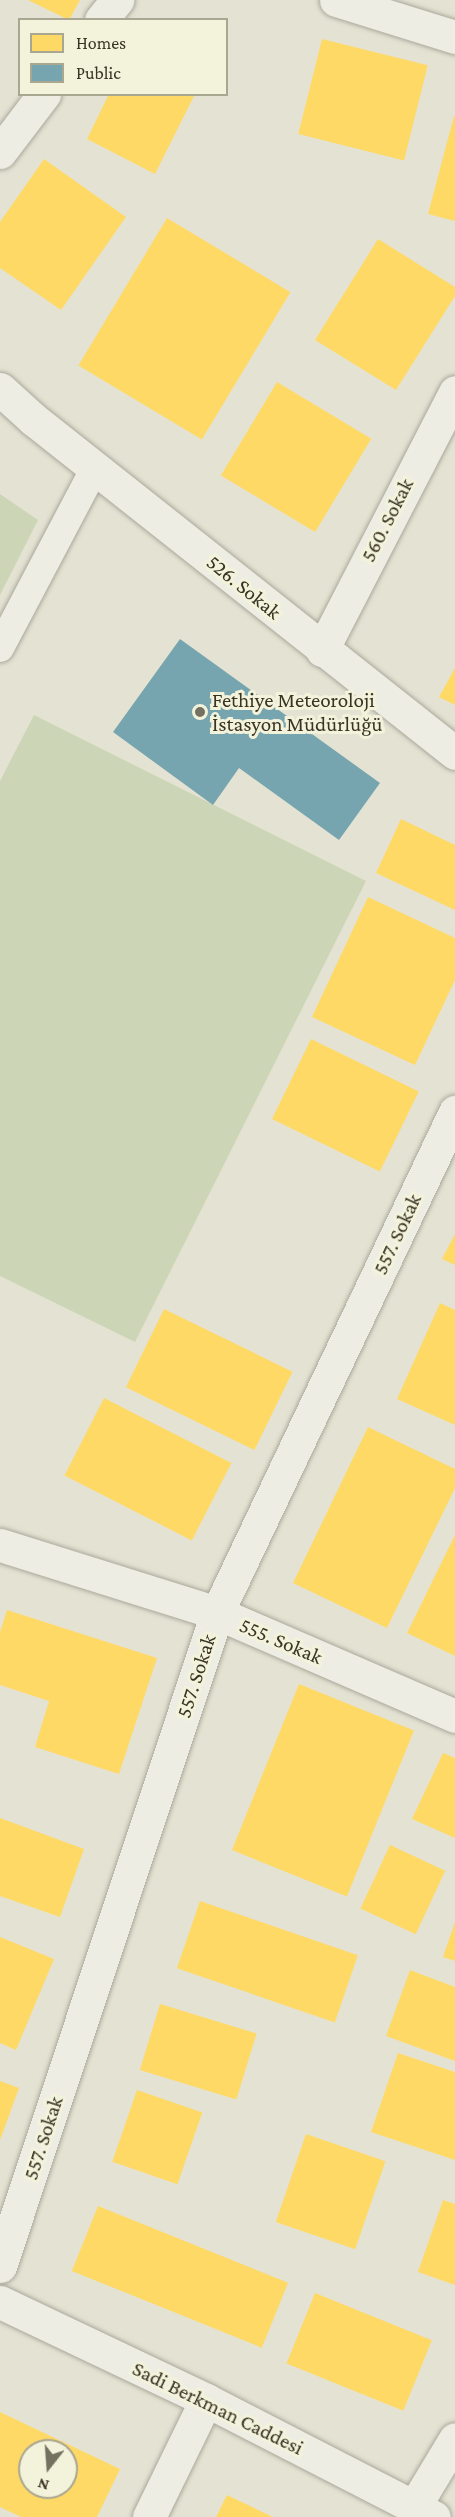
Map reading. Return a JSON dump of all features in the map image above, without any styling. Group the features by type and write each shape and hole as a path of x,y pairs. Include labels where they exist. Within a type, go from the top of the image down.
{"street":[{"path":"103,18 117,0"},
{"path":"336,0 455,37"},
{"path":"0,152 42,96"},
{"name":"526. Sokak","path":"0,389 33,419 455,753"},
{"name":"560. Sokak","path":"322,650 455,392"},
{"path":"0,411 33,419"},
{"name":"557. Sokak","path":"0,2266 217,1613 455,1112"},
{"name":"555. Sokak","path":"0,1545 217,1613 455,1716"},
{"name":"Sadi Berkman Caddesi","path":"0,2302 206,2400 424,2512"},
{"path":"149,2517 206,2400"},
{"path":"424,2512 455,2439"}],"lane":[{"path":"0,648 95,468"}],"green space":[{"path":"0,494 38,520 0,595"},
{"path":"34,715 366,881 135,1342 0,1276 0,781"}],"building: Homes":[{"path":"28,0 80,0 70,18 65,18"},
{"path":"322,39 428,65 404,160 298,134"},
{"path":"108,96 194,96 155,174 87,139"},
{"path":"455,116 455,221 428,214"},
{"path":"44,159 126,217 61,310 0,268 0,222"},
{"path":"167,218 290,292 202,440 78,365"},
{"path":"378,239 455,287 455,296 396,390 315,340"},
{"path":"277,382 371,439 315,532 221,475"},
{"path":"455,668 455,705 439,697"},
{"path":"401,819 455,845 455,910 376,873"},
{"path":"368,897 455,938 455,980 415,1065 312,1017"},
{"path":"311,1039 419,1092 380,1172 272,1119"},
{"path":"455,1234 455,1265 442,1259"},
{"path":"440,1303 455,1310 455,1425 397,1399"},
{"path":"164,1309 293,1372 254,1450 126,1387"},
{"path":"104,1398 231,1463 192,1540 65,1476"},
{"path":"368,1427 455,1469 455,1488 387,1628 293,1583"},
{"path":"455,1535 455,1656 407,1633"},
{"path":"7,1610 157,1658 119,1774 35,1747 49,1701 0,1685 0,1632"},
{"path":"299,1684 414,1730 347,1896 232,1850"},
{"path":"443,1753 455,1758 455,1838 412,1819"},
{"path":"0,1818 84,1849 60,1917 0,1896"},
{"path":"390,1845 445,1871 416,1934 360,1908"},
{"path":"200,1901 358,1955 335,2023 177,1968"},
{"path":"455,1922 455,1961 443,1957"},
{"path":"0,1937 54,1959 16,2050 0,2043"},
{"path":"410,1970 455,1987 455,2061 386,2036"},
{"path":"160,2004 257,2034 236,2100 140,2070"},
{"path":"398,2053 455,2072 455,2160 371,2132"},
{"path":"0,2081 19,2088 0,2140"},
{"path":"137,2090 202,2112 177,2184 112,2162"},
{"path":"306,2134 385,2161 355,2249 276,2222"},
{"path":"443,2200 455,2204 455,2285 418,2272"},
{"path":"98,2206 288,2283 262,2348 72,2271"},
{"path":"315,2293 432,2340 403,2411 287,2363"},
{"path":"0,2412 57,2439 18,2439 18,2499 78,2499 78,2449 120,2469 97,2517 21,2517 0,2507"},
{"path":"227,2495 273,2517 216,2517"}],"building: Public":[{"path":"180,639 380,783 339,840 239,768 213,805 113,732"}],"place":[{"name":"Fethiye Meteoroloji İstasyon Müdürlüğü","path":"200,712"}]}
